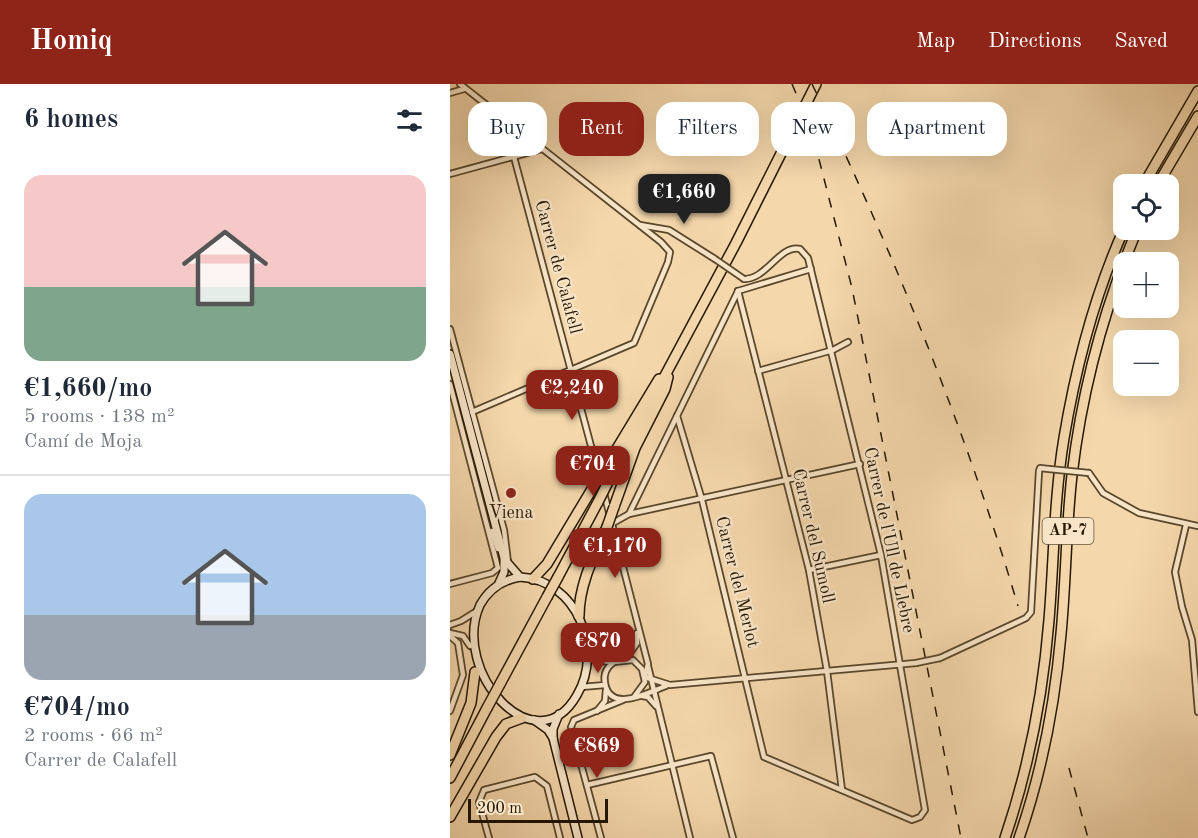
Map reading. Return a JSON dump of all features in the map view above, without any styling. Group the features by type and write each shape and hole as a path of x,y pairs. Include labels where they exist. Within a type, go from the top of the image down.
{"highway":[{"path":"450,778 736,243 816,84"},
{"path":"1150,174 1198,91"},
{"path":"1164,174 1198,116"},
{"name":"AP-7","path":"1005,838 1023,781 1042,691 1060,464 1073,387 1095,303 1120,240"},
{"name":"AP-7","path":"1019,838 1035,785 1055,689 1062,633 1072,476 1077,437 1102,326 1133,240"},
{"path":"533,579 547,564 651,389 670,366"},
{"path":"579,616 579,597 584,580 610,525 635,448 665,389 670,366"},
{"path":"450,755 471,703 475,672"},
{"path":"450,817 496,737 506,724 522,718"}],"street":[{"path":"460,84 481,102"},
{"path":"450,93 464,89"},
{"path":"472,412 634,343 668,262 669,249 547,153"},
{"path":"450,174 518,156"},
{"name":"Carrer de Calafell","path":"514,157 653,681 657,708 690,838"},
{"path":"629,514 738,291 811,269 805,252 795,248 755,277 744,279 669,230 639,225"},
{"name":"Carrer de l'Ull de Llebre","path":"811,269 833,350 881,555 925,810 920,817 912,820 842,790"},
{"name":"Carrer del Sumoll","path":"738,291 808,570 827,671 842,790"},
{"path":"450,329 504,530 506,561 497,585 477,611 450,625"},
{"path":"758,370 833,350 848,342"},
{"path":"450,354 506,561 520,577"},
{"path":"450,384 487,524 497,546 501,570"},
{"path":"450,416 458,414"},
{"name":"Carrer del Merlot","path":"677,416 702,500 747,678 764,757 842,790"},
{"path":"610,525 629,514 860,464"},
{"path":"602,838 571,727 574,720 623,700 670,685 900,665 940,658 1026,618 1030,612 1040,468 1089,473 1103,493 1139,513 1198,526"},
{"path":"1186,525 1175,572 1192,640 1198,712"},
{"path":"808,570 881,555"},
{"path":"450,584 501,570"},
{"path":"477,611 470,646 475,672 493,699 522,718 533,719 559,714 572,703 581,687 588,656 585,631 579,616 561,594 533,579 520,577 497,585"},
{"path":"626,659 637,643 638,631"},
{"path":"450,634 463,636 470,646"},
{"path":"450,634 458,643 463,675 450,711"},
{"path":"588,656 599,661 614,662 626,659 638,664 645,677 670,685"},
{"path":"595,713 605,701 606,672 614,662"},
{"path":"637,696 643,689 648,664"},
{"path":"581,687 605,687"},
{"path":"605,687 613,697 623,700"},
{"path":"637,696 648,697 657,708"},
{"path":"553,738 559,714"},
{"path":"533,719 548,730 553,738 580,838"},
{"path":"587,785 711,756 733,838"},
{"path":"489,838 479,802 484,790 536,777 547,786 560,838"}],"railway":[{"path":"792,84 811,128 852,288 961,838"},
{"path":"812,84 871,211 951,406 1018,606"},
{"path":"1069,768 1088,838"}],"place":[{"name":"Viena","path":"511,493"}]}
